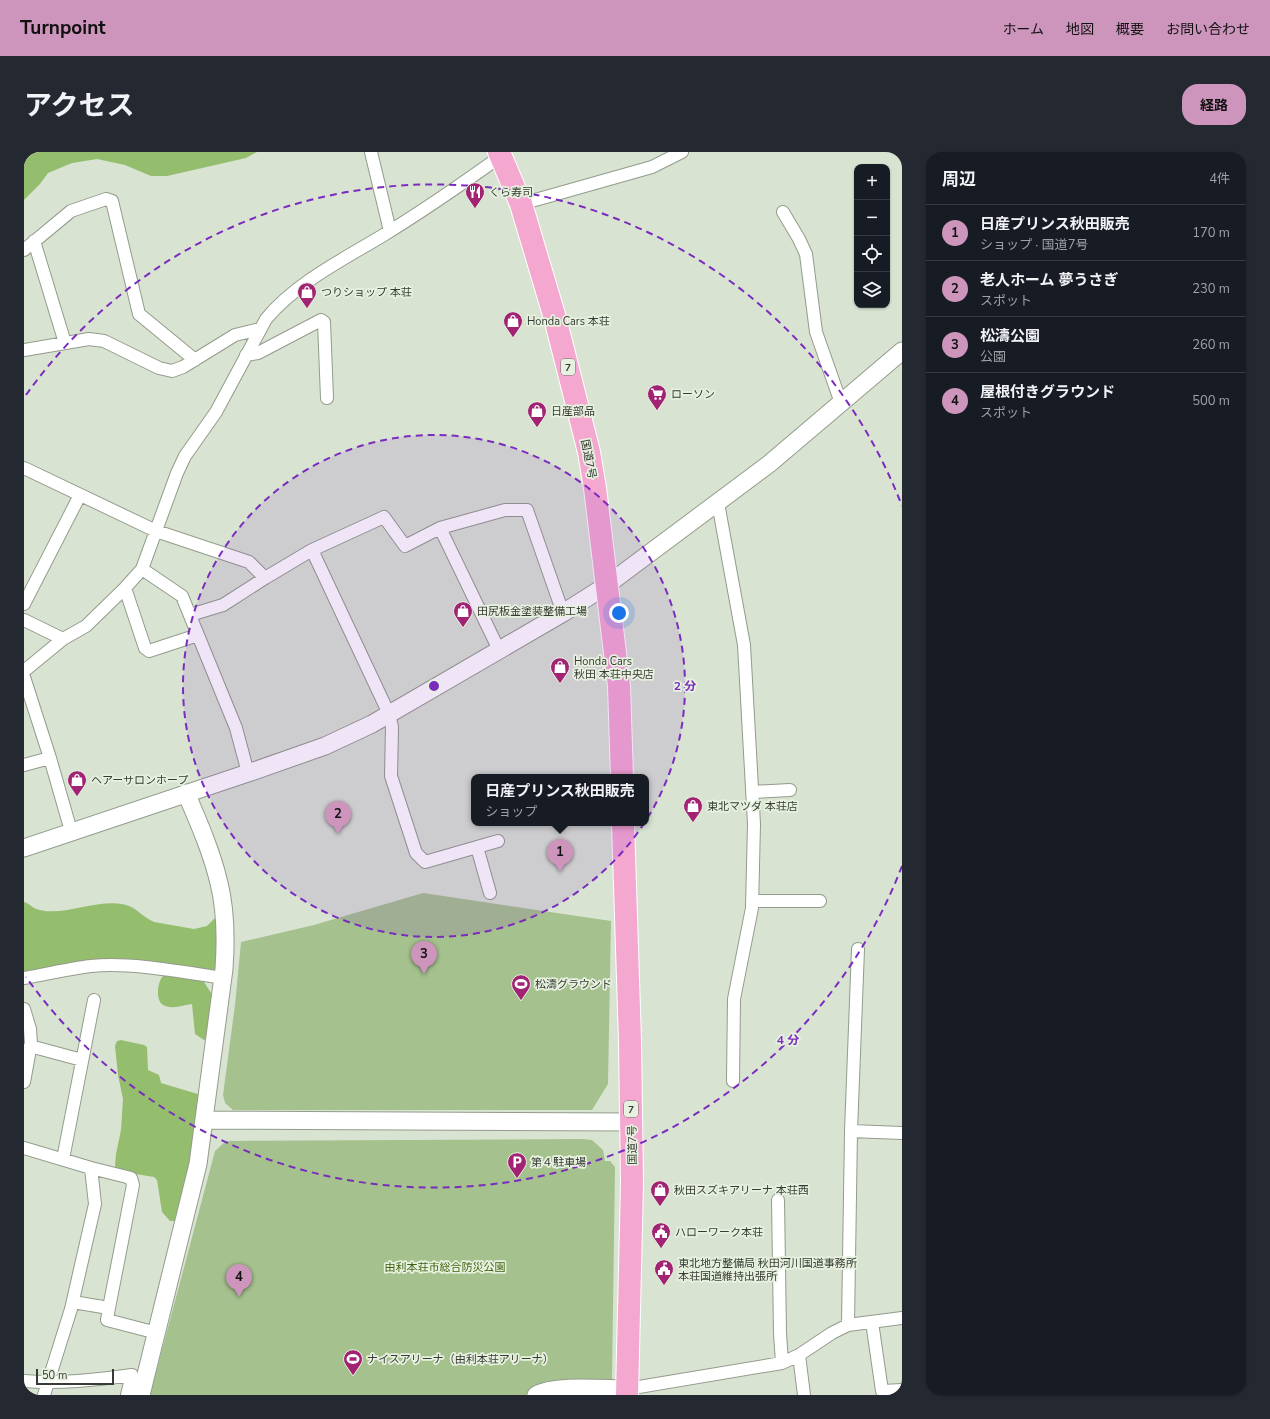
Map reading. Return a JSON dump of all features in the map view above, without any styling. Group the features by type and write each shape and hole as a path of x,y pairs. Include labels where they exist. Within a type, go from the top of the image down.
{"highway":[{"name":"国道7号","path":"500,154 521,204 555,318 588,452 595,488 619,686 622,774"},
{"name":"国道7号","path":"623,826 630,1041 632,1183 627,1392"}],"street":[{"path":"371,152 390,230"},
{"path":"521,204 652,168 682,152"},
{"path":"24,671 64,639 86,626 142,569 177,473 185,456 216,412 260,329 274,308 310,280 463,183 500,154"},
{"path":"24,250 71,211 106,199 112,200 139,314 195,360"},
{"path":"783,212 806,254 816,332 841,403"},
{"path":"34,241 65,343"},
{"path":"246,355 258,353 321,320 324,322 327,398"},
{"path":"24,350 89,339 104,341 159,368 172,371 183,367 235,335 260,329"},
{"path":"24,848 325,746 372,724 563,613 607,585 769,464 902,351"},
{"path":"24,468 156,531 249,562 265,578"},
{"path":"24,604 80,495"},
{"path":"718,503 744,645 754,824 752,908 734,999 732,1081"},
{"path":"190,615 223,605 312,550 384,517 405,546 440,528 505,510 527,510 563,613"},
{"path":"440,528 499,650"},
{"path":"312,550 389,714 392,727 392,776 416,853 425,862 498,841"},
{"path":"142,569 182,596 236,728 248,773"},
{"path":"125,588 145,648 149,651 198,635"},
{"path":"24,620 64,639"},
{"path":"24,677 72,832"},
{"path":"24,765 50,758"},
{"path":"752,792 790,790"},
{"path":"141,1395 198,1164 223,978 226,938 220,884 186,794"},
{"path":"477,847 490,893"},
{"path":"752,902 820,900"},
{"path":"848,1325 851,1131 858,949"},
{"path":"24,978 92,966 124,966 223,978"},
{"path":"63,1159 94,1000"},
{"path":"24,1009 30,1029 30,1046 24,1082"},
{"path":"30,1046 82,1060"},
{"path":"204,1120 631,1122"},
{"path":"851,1131 902,1133"},
{"path":"24,1148 131,1178 133,1185 107,1320 157,1333"},
{"path":"44,1395 72,1302 95,1204 91,1168"},
{"path":"778,1200 780,1333 782,1363"},
{"path":"72,1302 109,1308"},
{"path":"536,1395 543,1391 569,1389 627,1392 782,1363 799,1355 848,1325 902,1318"},
{"path":"872,1322 882,1391 902,1390"},
{"path":"799,1355 804,1395"},
{"path":"24,1381 48,1383 82,1381 132,1375 127,1395"}],"green space":[{"path":"24,152 257,152 246,158 167,176 151,176 125,165 97,159 72,163 48,173 40,184 24,200"},
{"path":"423,893 611,921 608,1084 592,1110 233,1110 225,1103 223,1095 235,1005 241,942 314,925"},
{"path":"24,902 43,911 65,910 111,903 122,904 135,909 154,922 194,929 207,926 215,918 218,920 217,968 214,972 132,963 24,974"},
{"path":"166,974 198,978 204,982 211,993 213,1004 207,1039 204,1040 195,1034 192,1004 170,1007 160,1003 158,994 159,984 163,976"},
{"path":"121,1040 147,1047 148,1070 159,1075 161,1083 201,1095 192,1155 175,1221 170,1221 162,1212 157,1180 154,1177 118,1171 115,1166 121,1130 123,1099 118,1075 115,1046 117,1041"},
{"name":"由利本荘市総合防災公園","path":"592,1140 603,1150 605,1161 610,1161 615,1167 612,1379 597,1395 150,1395 215,1151 226,1141"}],"place":[{"name":"くら寿司","path":"475,209"},
{"name":"つりショップ 本荘","path":"307,309"},
{"name":"Honda Cars 本荘","path":"513,338"},
{"name":"ローソン","path":"657,411"},
{"name":"日産部品","path":"537,428"},
{"name":"田尻板金塗装整備工場","path":"463,628"},
{"name":"Honda Cars 秋田 本荘中央店","path":"560,684"},
{"name":"ヘアーサロンホープ","path":"77,797"},
{"name":"東北マツダ 本荘店","path":"693,823"},
{"name":"老人ホーム 夢うさぎ","path":"338,834"},
{"name":"日産プリンス秋田販売","path":"560,872"},
{"name":"松濤公園","path":"424,974"},
{"name":"松濤グラウンド","path":"521,1001"},
{"name":"第４駐車場","path":"517,1179"},
{"name":"秋田スズキアリーナ 本荘西","path":"660,1207"},
{"name":"ハローワーク本荘","path":"661,1249"},
{"name":"東北地方整備局 秋田河川国道事務所 本荘国道維持出張所","path":"664,1286"},
{"name":"屋根付きグラウンド","path":"239,1297"},
{"name":"ナイスアリーナ（由利本荘アリーナ）","path":"353,1376"}]}
